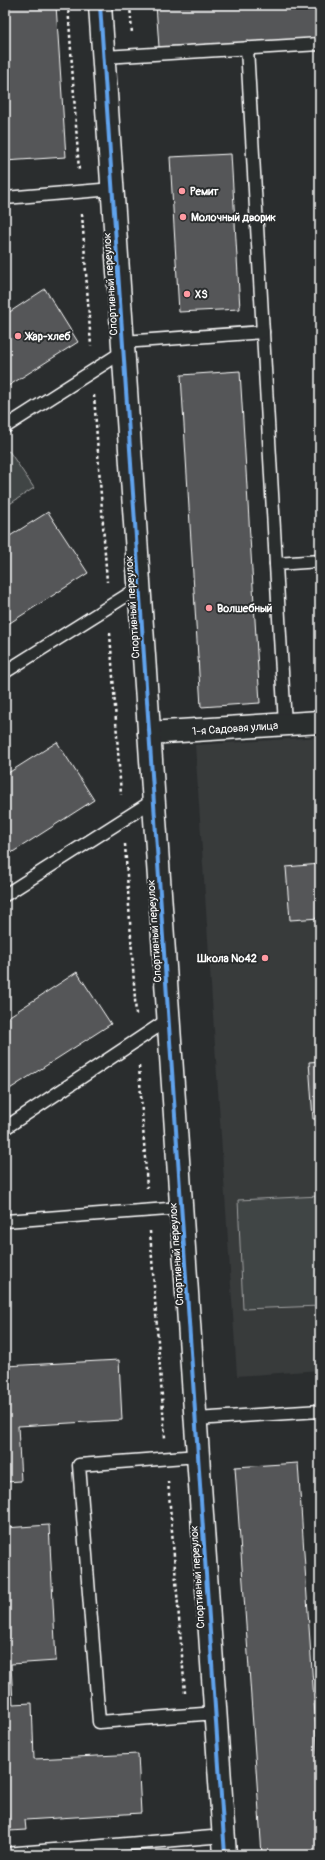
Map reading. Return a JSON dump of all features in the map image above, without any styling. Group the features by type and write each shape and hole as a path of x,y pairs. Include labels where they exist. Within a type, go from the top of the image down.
{"street":[{"name":"Спортивный переулок","path":"100,5 224,1845"},
{"name":"1-я Садовая улица","path":"149,733 320,722"}],"lane":[{"path":"104,57 320,44"},
{"path":"247,48 285,725"},
{"path":"5,198 113,189"},
{"path":"5,427 123,346 263,332"},
{"path":"276,564 320,561"},
{"path":"5,672 140,587"},
{"path":"5,895 154,800"},
{"path":"5,1128 169,1019"},
{"path":"5,1221 182,1208"},
{"path":"196,1419 320,1411"},
{"path":"198,1456 79,1465 98,1722 216,1714"},
{"path":"5,1854 224,1845"}],"path":[{"path":"95,407 166,1458 187,1716"}],"shaded area":[{"path":"9,451 34,488 5,507 5,453"},
{"name":"Школа №42","path":"320,737 320,1370 237,1376 195,745"},
{"path":"320,1196 320,1306 243,1309 238,1200"}],"building":[{"path":"5,5 56,5 66,157 5,161"},
{"path":"156,5 320,5 320,38 159,47"},
{"path":"231,154 240,309 179,312 170,157"},
{"path":"45,289 78,342 5,388 5,315"},
{"path":"240,371 260,703 201,707 181,375"},
{"path":"48,512 88,573 5,626 5,539"},
{"path":"318,603 320,603 320,632"},
{"path":"57,742 94,800 5,857 5,775"},
{"path":"320,864 320,918 290,920 286,867"},
{"path":"77,972 111,1024 5,1092 5,1019"},
{"path":"320,1061 320,1119 313,1119 309,1062"},
{"path":"119,1360 122,1420 18,1426 21,1481 5,1482 5,1366"},
{"path":"298,1463 320,1790 320,1855 262,1855 235,1467"},
{"path":"49,1525 56,1661 11,1664 13,1704 32,1703 34,1759 138,1754 141,1813 25,1820 26,1830 9,1831 5,1774 5,1528"}],"cycle path":[{"path":"100,5 225,1855"}],"place":[{"name":"Ремит","path":"182,191"},
{"name":"Молочный дворик","path":"183,217"},
{"name":"XS","path":"187,294"},
{"name":"Жар-хлеб","path":"18,336"},
{"name":"Волшебный","path":"209,608"},
{"name":"Школа №42","path":"265,958"}]}
